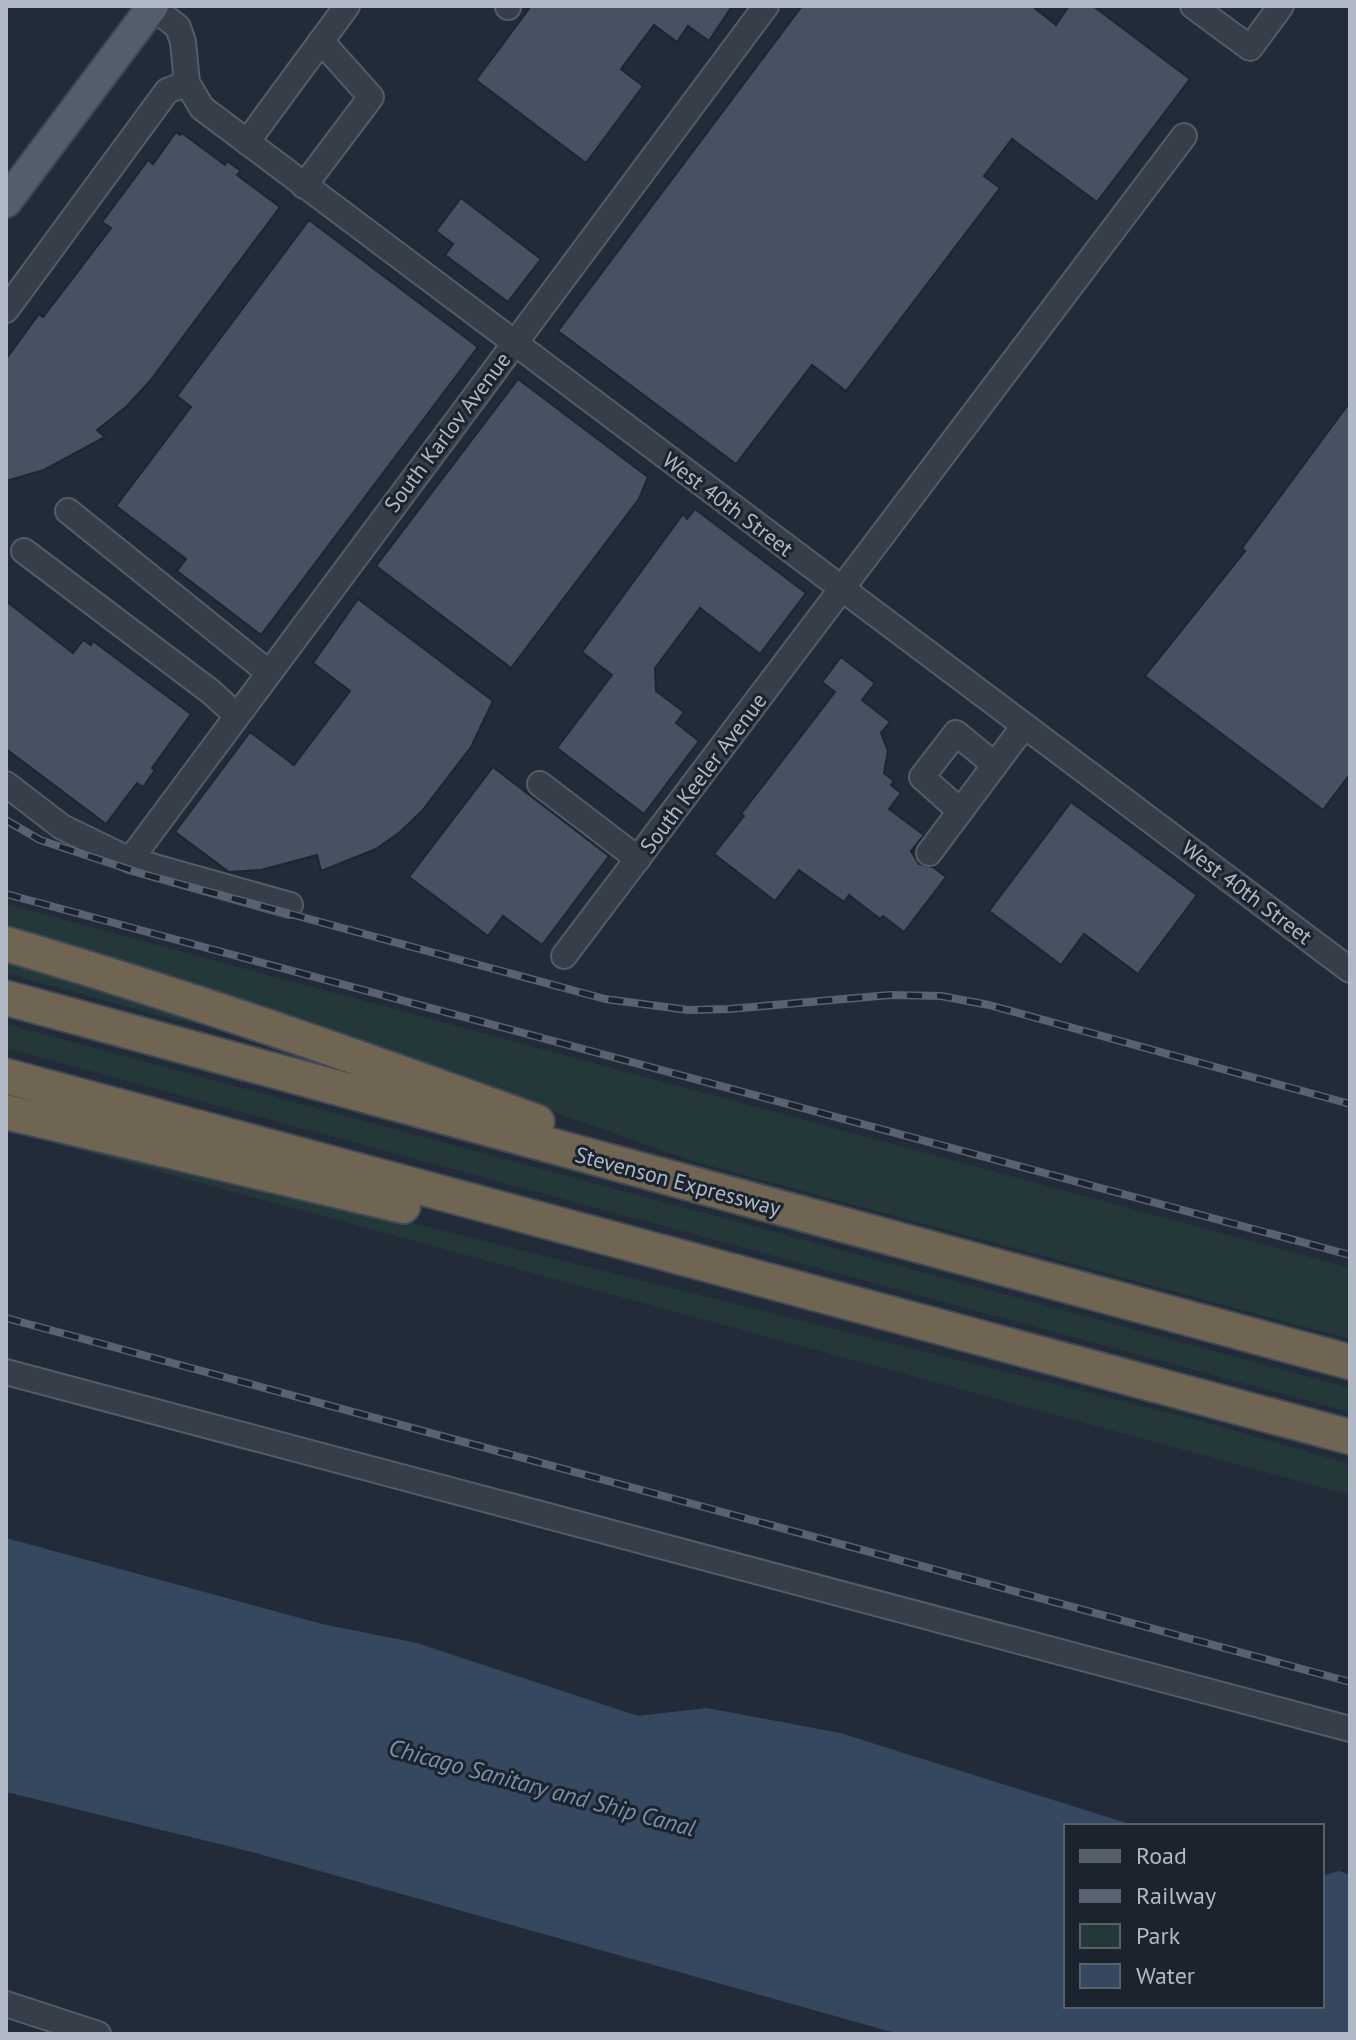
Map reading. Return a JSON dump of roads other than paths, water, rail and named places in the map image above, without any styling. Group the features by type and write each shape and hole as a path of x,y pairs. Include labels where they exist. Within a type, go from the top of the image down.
{"highway":[{"path":"14,947 356,1056 561,1131 688,1184"},
{"name":"Stevenson Expressway","path":"6,998 1350,1362"},
{"path":"6,1076 1350,1437"},
{"path":"6,1112 581,1249 718,1267"}],"main road":[{"path":"6,202 152,6"}],"street":[{"path":"6,310 167,91 187,83 183,42 178,27 152,6"},
{"path":"247,142 347,6"},
{"name":"South Karlov Avenue","path":"130,860 766,6"},
{"path":"1193,6 1250,48 1281,6"},
{"path":"304,186 371,97 321,41"},
{"name":"West 40th Street","path":"187,83 202,108 304,186 1350,970"},
{"name":"South Keeler Avenue","path":"564,956 1184,136"},
{"path":"68,511 268,672"},
{"path":"24,551 211,692 236,715"},
{"path":"929,853 1024,726"},
{"path":"960,811 922,777 956,733 995,765"},
{"path":"6,784 62,827 130,860 290,905"},
{"path":"540,784 638,859"},
{"path":"6,1372 1350,1729"},
{"path":"6,2004 98,2034"}],"water":[{"name":"Chicago Sanitary and Ship Canal","path":"6,1538 322,1624 417,1643 638,1716 707,1708 840,1733 1130,1824 1064,1824 1064,2008 1324,2008 1324,1875 1339,1871 1350,1875 1350,2034 899,2034 252,1852 6,1792"}],"railway":[{"path":"6,820 40,840 143,874 605,999 688,1010 890,995 941,996 989,1005 1350,1104"},
{"path":"6,894 1350,1255"},
{"path":"6,1318 1350,1682"}]}
